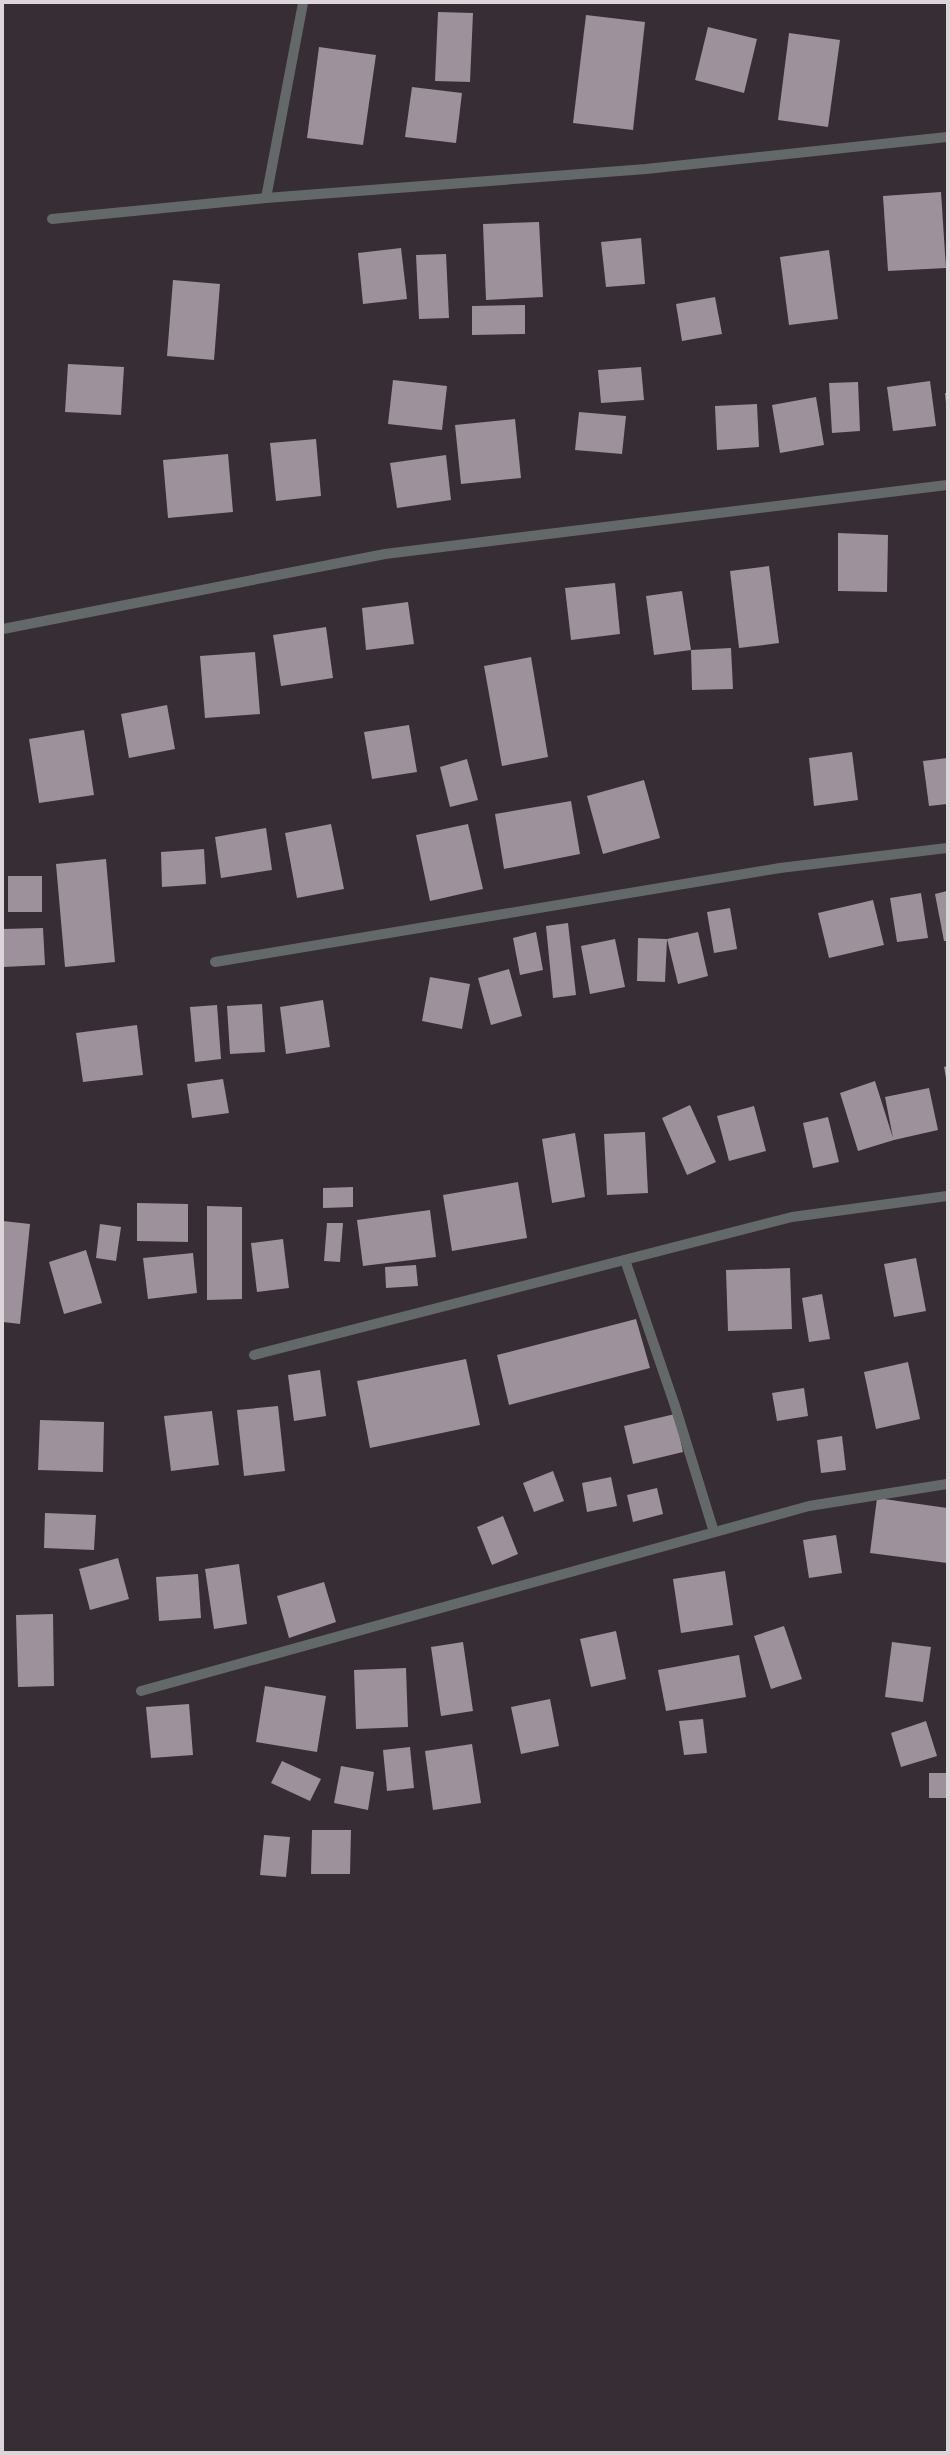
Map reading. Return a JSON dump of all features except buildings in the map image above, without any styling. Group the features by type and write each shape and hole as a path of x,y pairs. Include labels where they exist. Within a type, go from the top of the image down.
{"street":[{"path":"266,198 303,3"},
{"path":"52,219 266,198 646,169 947,137"},
{"path":"3,629 385,554 947,485"},
{"path":"215,962 780,868 947,848"},
{"path":"254,1355 792,1217 947,1196"},
{"path":"625,1260 676,1406 714,1532"},
{"path":"141,1691 809,1506 947,1484"}]}
